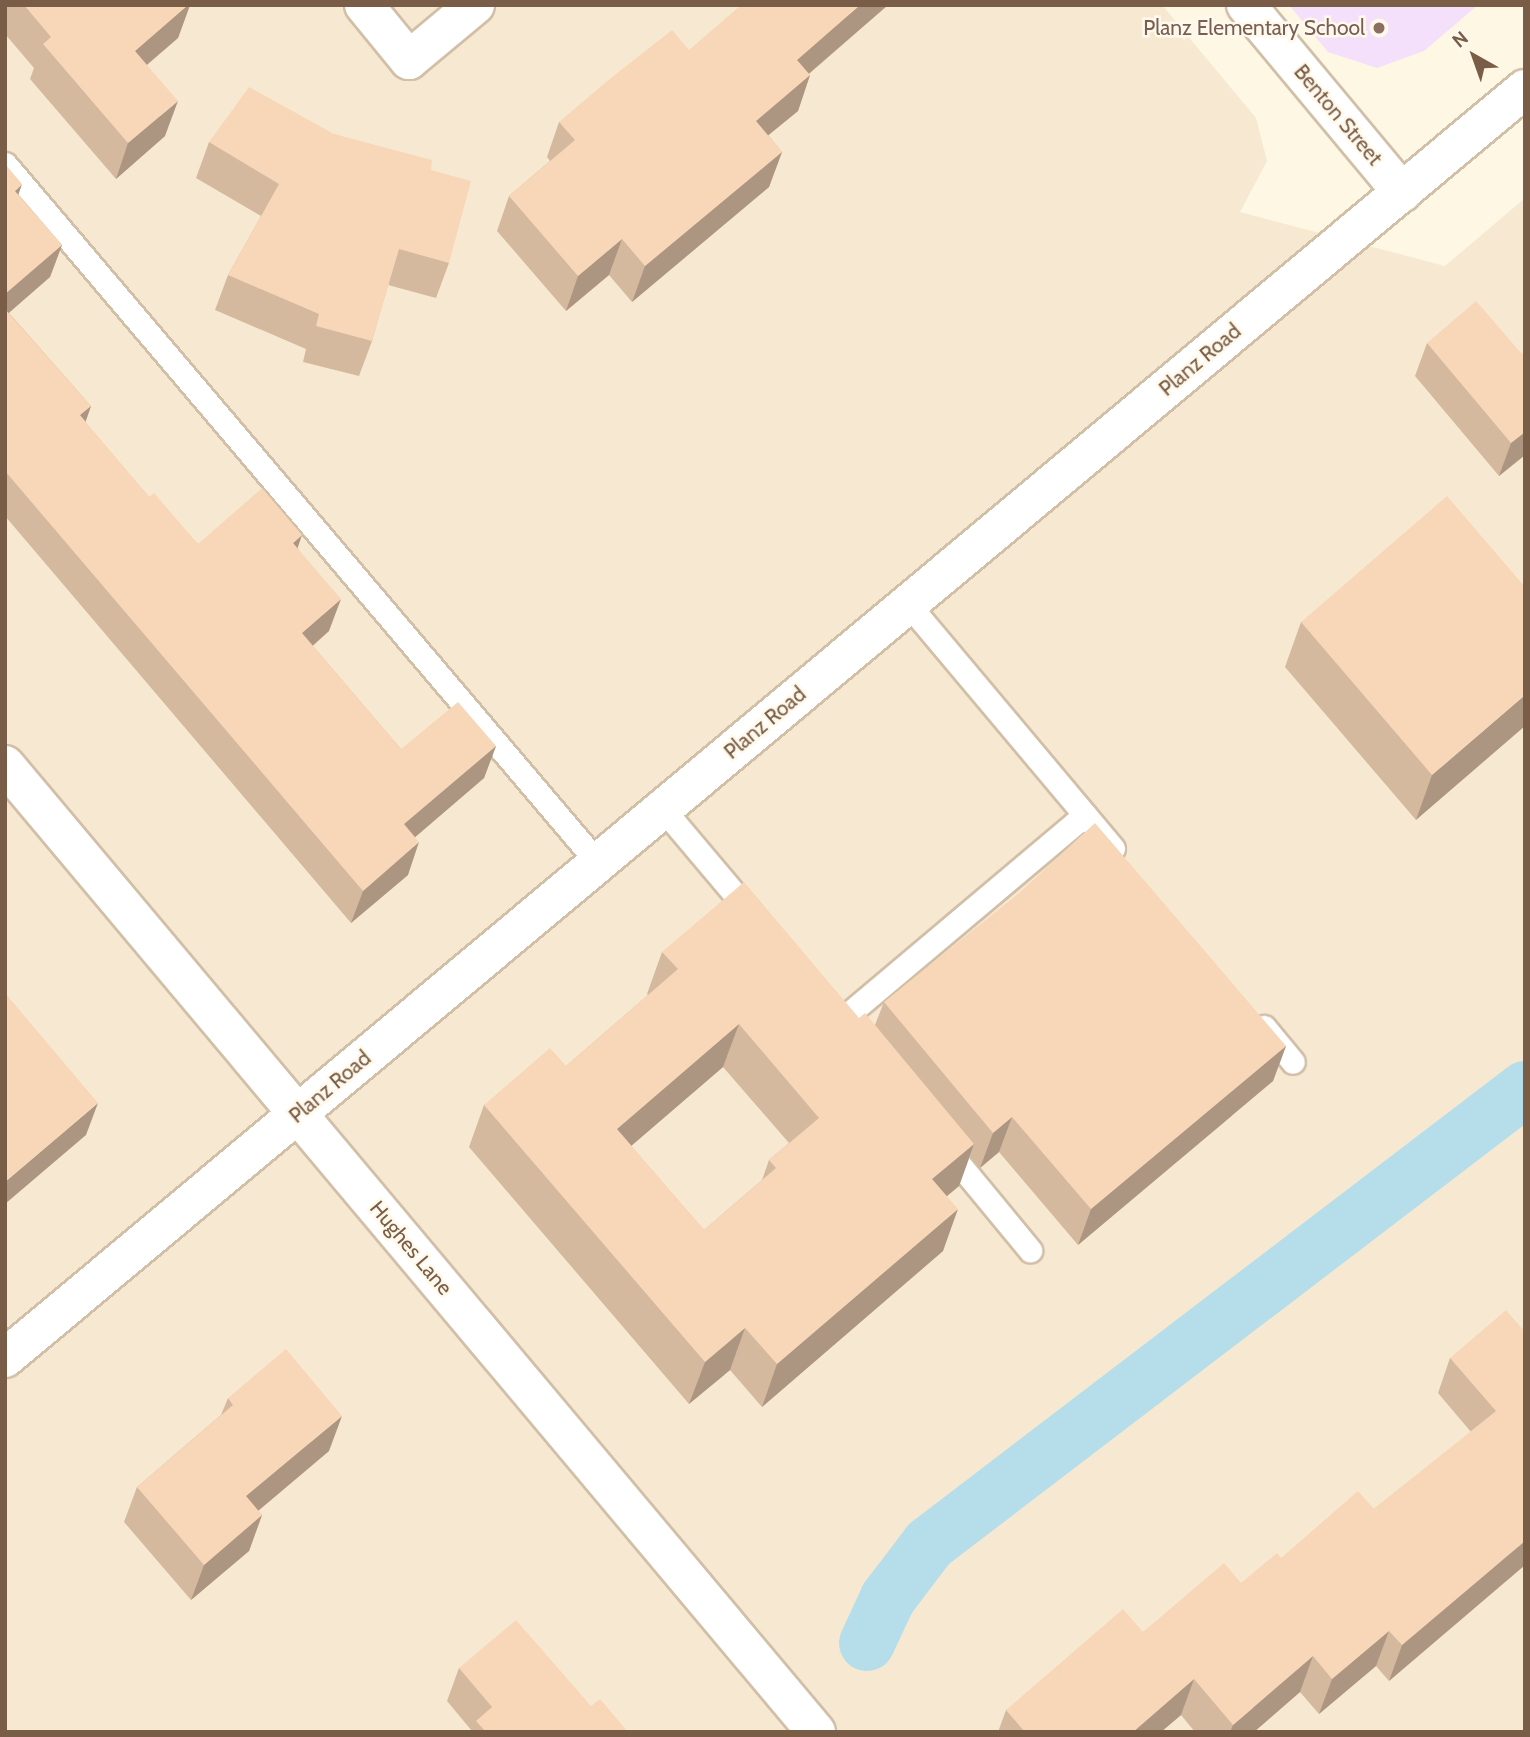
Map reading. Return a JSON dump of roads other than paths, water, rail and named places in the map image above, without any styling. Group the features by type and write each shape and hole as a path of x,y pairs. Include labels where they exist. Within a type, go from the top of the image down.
{"street":[{"path":"364,5 409,60 475,5"},
{"name":"Benton Street","path":"1246,5 1402,192"},
{"name":"Planz Road","path":"5,1358 1525,89"},
{"name":"Hughes Lane","path":"5,765 816,1732"}],"lane":[{"path":"5,164 598,863"},
{"path":"908,604 1128,866"},
{"path":"663,808 769,936"},
{"path":"840,1021 1085,815"},
{"path":"823,1000 858,1042"},
{"path":"1250,1010 1293,1062"},
{"path":"927,1125 1030,1250"}],"waterway":[{"path":"867,1643 888,1598 929,1544 1525,1089"}],"place":[{"name":"Planz Elementary School","path":"1379,28"}]}
